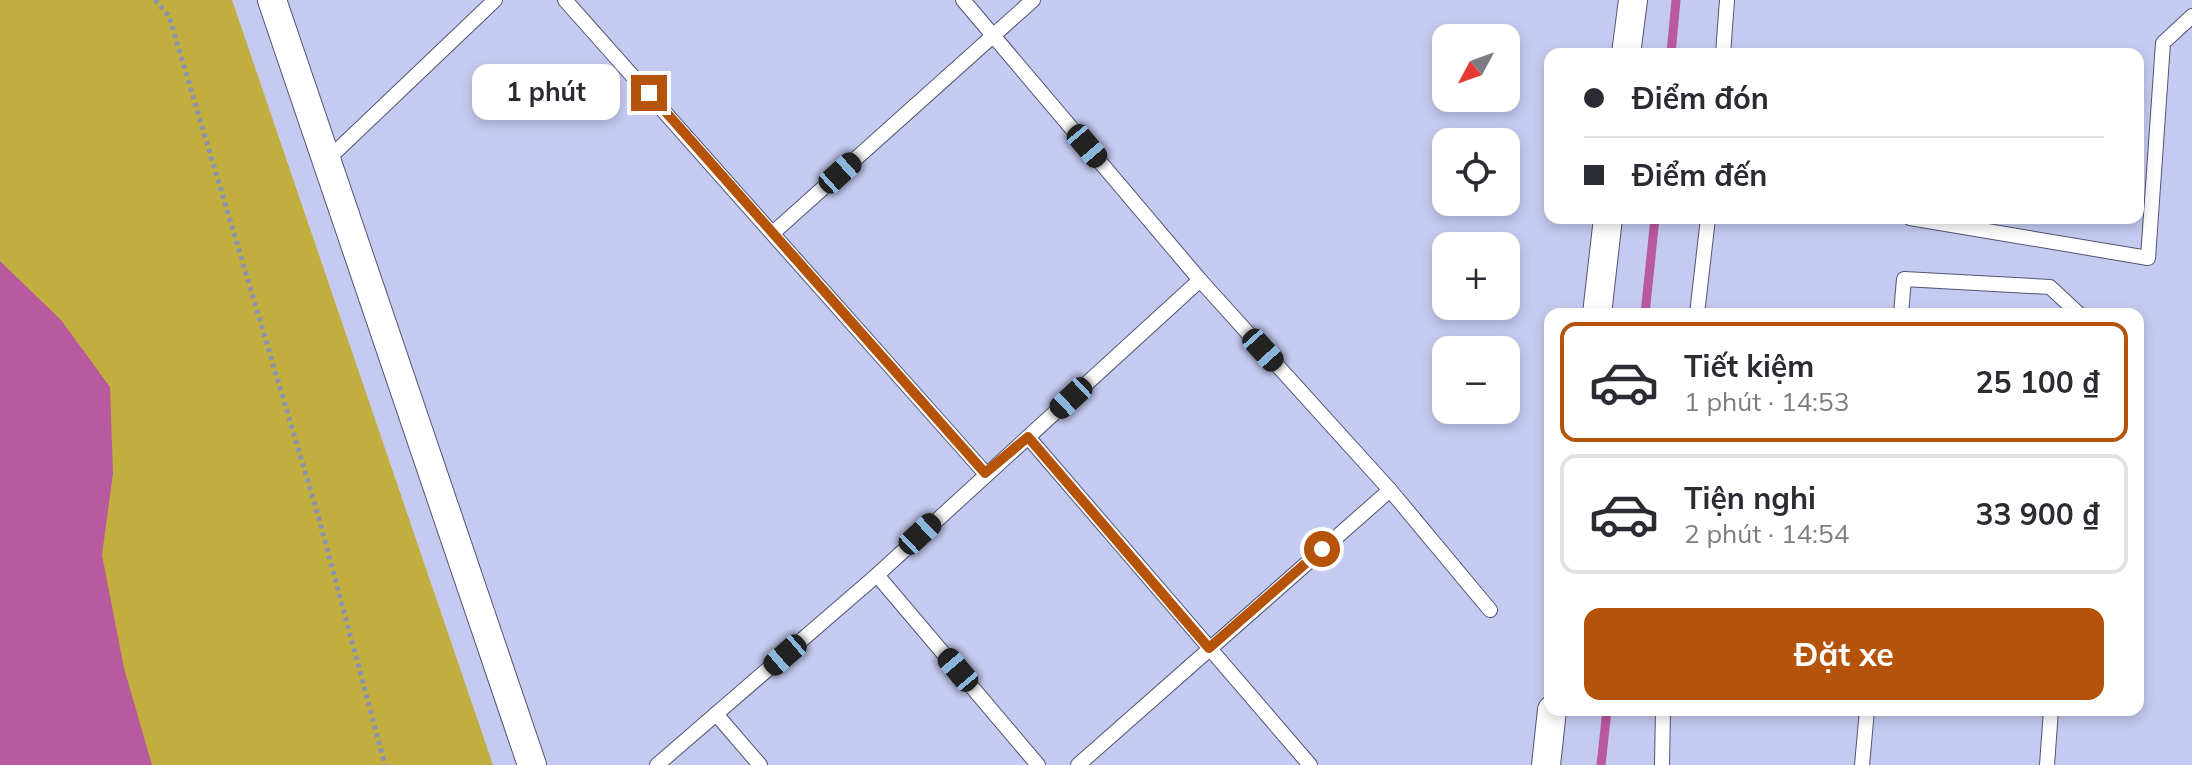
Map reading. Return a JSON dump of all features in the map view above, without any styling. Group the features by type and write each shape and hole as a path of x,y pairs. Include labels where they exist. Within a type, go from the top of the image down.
{"street":[{"path":"272,0 532,765"},
{"path":"1627,48 1633,0"},
{"path":"1598,308 1607,224"},
{"path":"1546,765 1551,716"}],"lane":[{"path":"326,161 495,0"},
{"path":"565,0 985,473"},
{"path":"963,0 1200,280 1390,490 1490,610"},
{"path":"774,232 1033,0"},
{"path":"1723,48 1727,0"},
{"path":"1946,224 2148,258 2163,43 2192,16"},
{"path":"1698,308 1707,224"},
{"path":"1902,308 1904,279 2050,287 2073,308"},
{"path":"657,765 877,575 985,473 1200,280"},
{"path":"1028,437 1310,765"},
{"path":"1078,765 1390,490"},
{"path":"877,575 1038,765"},
{"path":"716,714 760,765"},
{"path":"1662,765 1663,716"},
{"path":"1862,765 1866,716"},
{"path":"2047,765 2051,716"}],"path":[{"path":"155,0 169,16 173,28 318,515 385,765"}],"shaded area":[{"path":"0,0 232,0 493,765 0,765"},
{"path":"0,261 61,320 110,387 113,473 102,555 124,668 152,765 0,765"}],"waterway":[{"path":"1672,48 1676,0"},
{"path":"1646,308 1654,224"},
{"path":"1601,765 1606,716"}],"route":[{"path":"649,93 985,473 1028,437 1209,648 1322,549"}]}
